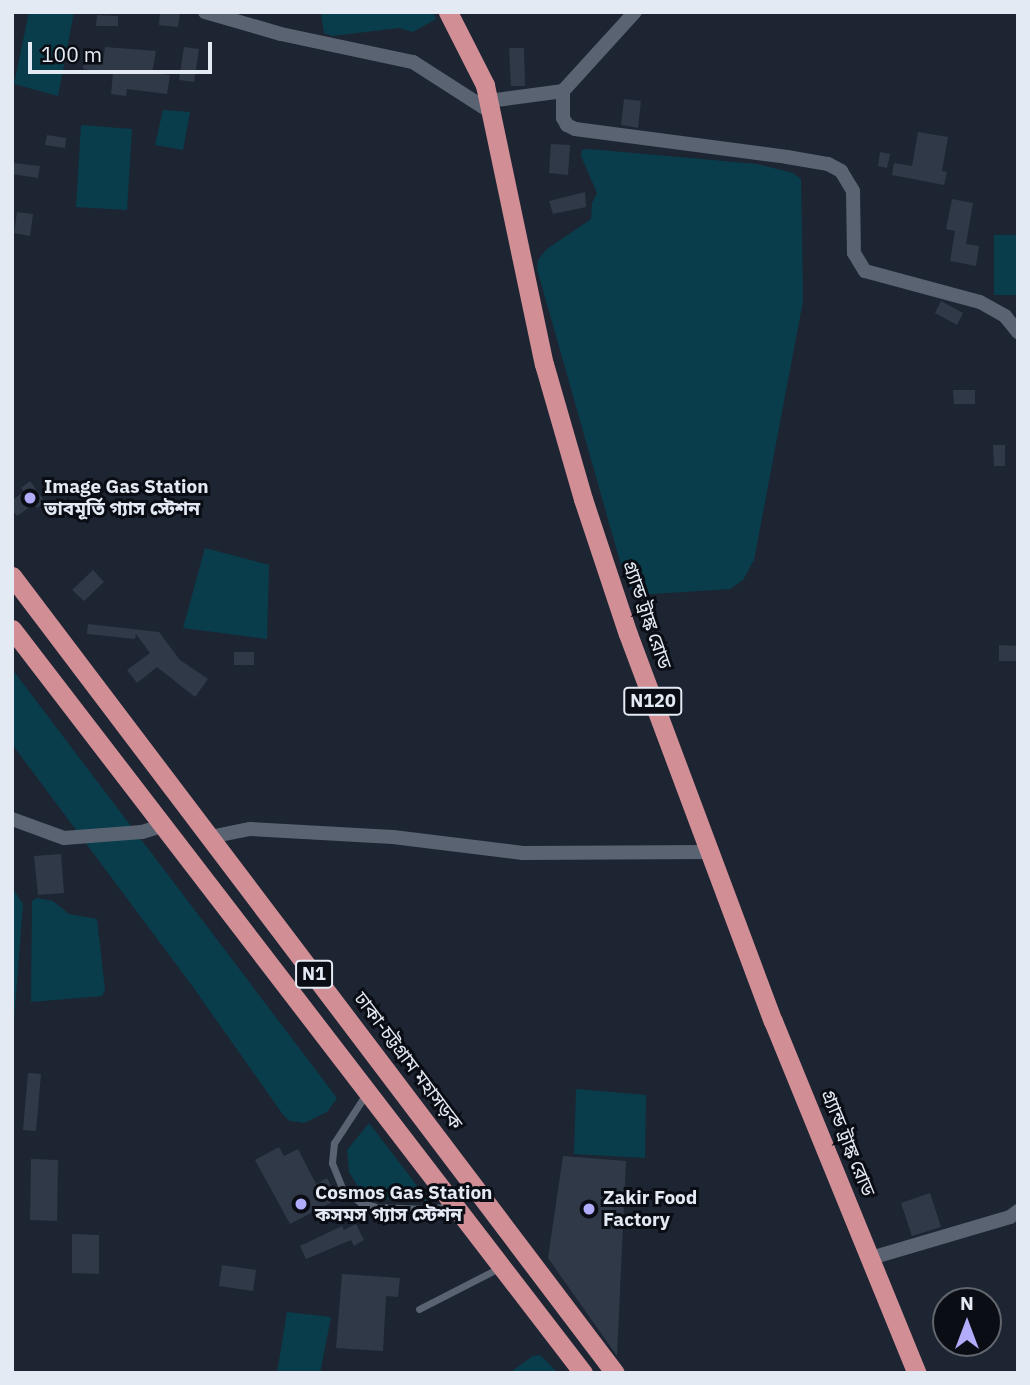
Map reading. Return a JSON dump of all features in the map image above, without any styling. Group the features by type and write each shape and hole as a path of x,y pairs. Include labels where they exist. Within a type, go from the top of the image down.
{"highway":[{"name":"গ্র্যান্ড ট্রাঙ্ক রোড","path":"448,12 485,85 544,364 583,499 628,634 773,1021 918,1373"},
{"name":"ঢাকা-চট্টগ্রাম মহাসড়ক","path":"12,576 615,1373"},
{"name":"N1","path":"12,629 583,1373"}],"street":[{"path":"205,12 281,34 413,62 490,106 563,91 635,12"},
{"path":"563,91 563,118 567,125 575,130 828,164 841,171 853,191 854,253 864,271 980,302 1005,316 1018,332"},
{"path":"12,819 64,838 142,832 165,825"},
{"path":"210,837 250,830 393,837 523,853 710,852"},
{"path":"871,1258 1010,1217 1018,1211"}],"lane":[{"path":"368,1091 334,1143 332,1163 342,1188 361,1203 377,1207 425,1209 453,1206"},
{"path":"419,1309 502,1267"}],"water":[{"path":"29,12 74,12 58,96 14,84"},
{"path":"321,12 433,12 436,19 413,32 399,28 332,36 324,33"},
{"path":"163,110 190,112 183,150 155,145"},
{"path":"81,125 132,129 127,210 76,207"},
{"path":"582,150 757,164 793,173 801,179 803,301 754,560 743,580 730,589 652,594 637,593 627,586 537,269 538,260 547,249 591,219 592,203 597,193 581,156"},
{"path":"994,235 1018,235 1018,295 994,295"},
{"path":"205,548 269,565 267,639 183,628"},
{"path":"12,669 337,1098 327,1112 304,1123 290,1121 284,1116 193,987 12,744"},
{"path":"12,887 23,904 12,1047"},
{"path":"37,898 53,901 69,914 97,919 105,990 102,996 31,1002 32,901"},
{"path":"576,1089 646,1095 645,1158 574,1154"},
{"path":"369,1123 425,1196 426,1201 384,1199 357,1185 349,1172 347,1150"},
{"path":"287,1312 331,1317 320,1373 277,1373"},
{"path":"540,1355 558,1373 509,1373 533,1356"}],"building":[{"path":"160,12 180,12 178,27 159,25"},
{"path":"97,15 118,16 118,26 96,26"},
{"path":"105,47 156,51 152,73 170,75 167,94 127,89 126,96 111,94 113,73 83,69 84,59 103,61"},
{"path":"184,47 199,49 194,82 179,80"},
{"path":"509,48 524,48 525,86 511,86"},
{"path":"624,99 641,101 638,128 621,125"},
{"path":"918,132 948,137 942,171 947,172 944,185 892,175 894,163 912,166"},
{"path":"47,135 66,138 65,148 45,145"},
{"path":"551,144 570,145 568,175 549,173"},
{"path":"880,152 890,154 887,168 878,166"},
{"path":"14,163 40,166 38,178 12,174"},
{"path":"585,192 586,207 553,214 549,201"},
{"path":"952,199 973,203 966,244 979,246 976,266 950,261 955,231 946,229"},
{"path":"17,212 33,214 30,236 14,233"},
{"path":"941,301 963,313 957,325 935,313"},
{"path":"953,390 975,390 975,404 954,404"},
{"path":"993,445 1005,445 1005,466 994,466"},
{"path":"30,481 45,502 37,508 34,504 17,516 12,510 12,500 24,492 21,488"},
{"path":"93,570 104,582 84,601 72,590"},
{"path":"88,624 159,632 180,660 208,679 195,697 157,667 137,683 127,670 150,653 136,634 135,639 87,634"},
{"path":"999,645 1018,646 1018,661 999,661"},
{"path":"234,652 254,652 254,665 234,665"},
{"path":"61,854 64,893 38,895 34,856"},
{"path":"28,1073 41,1074 36,1131 23,1130"},
{"path":"279,1147 284,1156 298,1149 316,1184 327,1178 338,1199 290,1224 255,1160"},
{"name":"Zakir Food Factory","path":"563,1156 626,1161 617,1356 548,1258"},
{"path":"31,1159 58,1160 57,1221 30,1220"},
{"path":"930,1193 941,1227 912,1236 901,1203"},
{"path":"356,1224 364,1240 354,1246 351,1240 306,1259 300,1246 342,1226 344,1230"},
{"path":"72,1234 99,1235 99,1274 72,1273"},
{"path":"222,1265 256,1270 253,1291 219,1286"},
{"path":"342,1274 400,1278 398,1297 386,1296 383,1351 336,1348"}],"place":[{"name":"Image Gas Station ভাবমূর্তি গ্যাস স্টেশন","path":"30,498"},
{"name":"Cosmos Gas Station কসমস গ্যাস স্টেশন","path":"301,1204"},
{"name":"Zakir Food Factory","path":"589,1209"}]}
